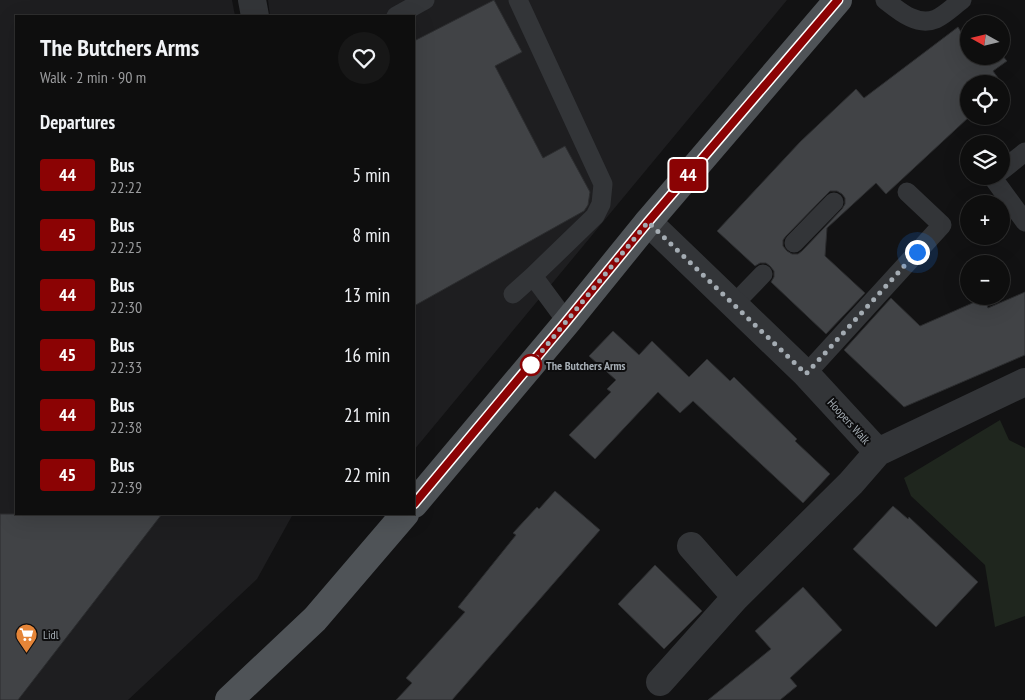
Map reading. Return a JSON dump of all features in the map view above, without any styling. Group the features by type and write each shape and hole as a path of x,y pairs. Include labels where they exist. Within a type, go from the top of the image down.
{"main road":[{"path":"415,503 648,222 838,0"},
{"path":"230,700 315,619 405,515"}],"street":[{"path":"252,0 255,15"},
{"name":"Hoopers Walk","path":"648,222 806,374 878,452 851,483 736,597 660,682"},
{"path":"878,452 1025,382"},
{"path":"691,546 736,597"}],"lane":[{"path":"398,15 425,0"},
{"path":"513,294 595,216 601,204 603,184 518,0"},
{"path":"886,0 897,10 916,20 934,20 962,0"},
{"path":"1010,164 1025,152"},
{"path":"998,185 1025,222"},
{"path":"806,374 942,225 907,192"},
{"path":"794,242 834,202"},
{"path":"734,304 763,274"},
{"path":"533,276 566,322"}],"shaded area":[{"path":"0,0 232,0 235,15 15,15 15,515 292,515 257,579 128,700 0,700"},
{"path":"268,0 787,0 415,449 415,15 270,15"},
{"path":"1000,420 1009,440 1025,448 1025,616 995,627 985,565 911,496 904,478"}],"building":[{"path":"494,0 522,52 495,66 543,158 565,146 590,192 588,205 584,211 415,305 415,40"},
{"path":"958,27 960,30 960,65 1001,65 993,71 996,75 960,75 960,125 886,194 876,183 827,228 825,256 865,293 826,334 771,282 774,277 774,271 770,266 766,263 760,263 755,266 717,231 800,142 856,89 864,98","holes":["830,191 837,191 845,198 845,204 842,209 802,251 798,254 792,254 787,251 783,246 783,240 786,236"]},
{"path":"1025,292 1025,355 904,407 844,350 891,298 920,326 968,305 987,305 988,308 995,305 1010,305 1010,298"},
{"path":"613,331 639,355 652,341 689,377 707,359 730,381 734,377 797,439 795,441 830,474 803,503 693,401 680,413 658,392 595,459 569,435 611,392 607,389 616,380 589,356"},
{"path":"555,491 600,530 452,700 396,700 412,683 406,678 465,612 458,607 516,535 513,533"},
{"path":"893,506 908,519 909,517 978,582 936,627 853,549"},
{"path":"0,514 161,515 18,700 0,700"},
{"path":"655,565 702,611 664,649 618,604"},
{"path":"803,587 842,630 790,678 797,686 780,700 708,700 771,649 755,631"}],"bus line":[{"name":"44","path":"415,503 648,222 838,0"}],"place":[{"name":"The Butchers Arms","path":"531,365"},
{"name":"Lidl","path":"27,653"}],"route":[{"path":"531,365 528,368 648,222 806,374 917,252"}]}
